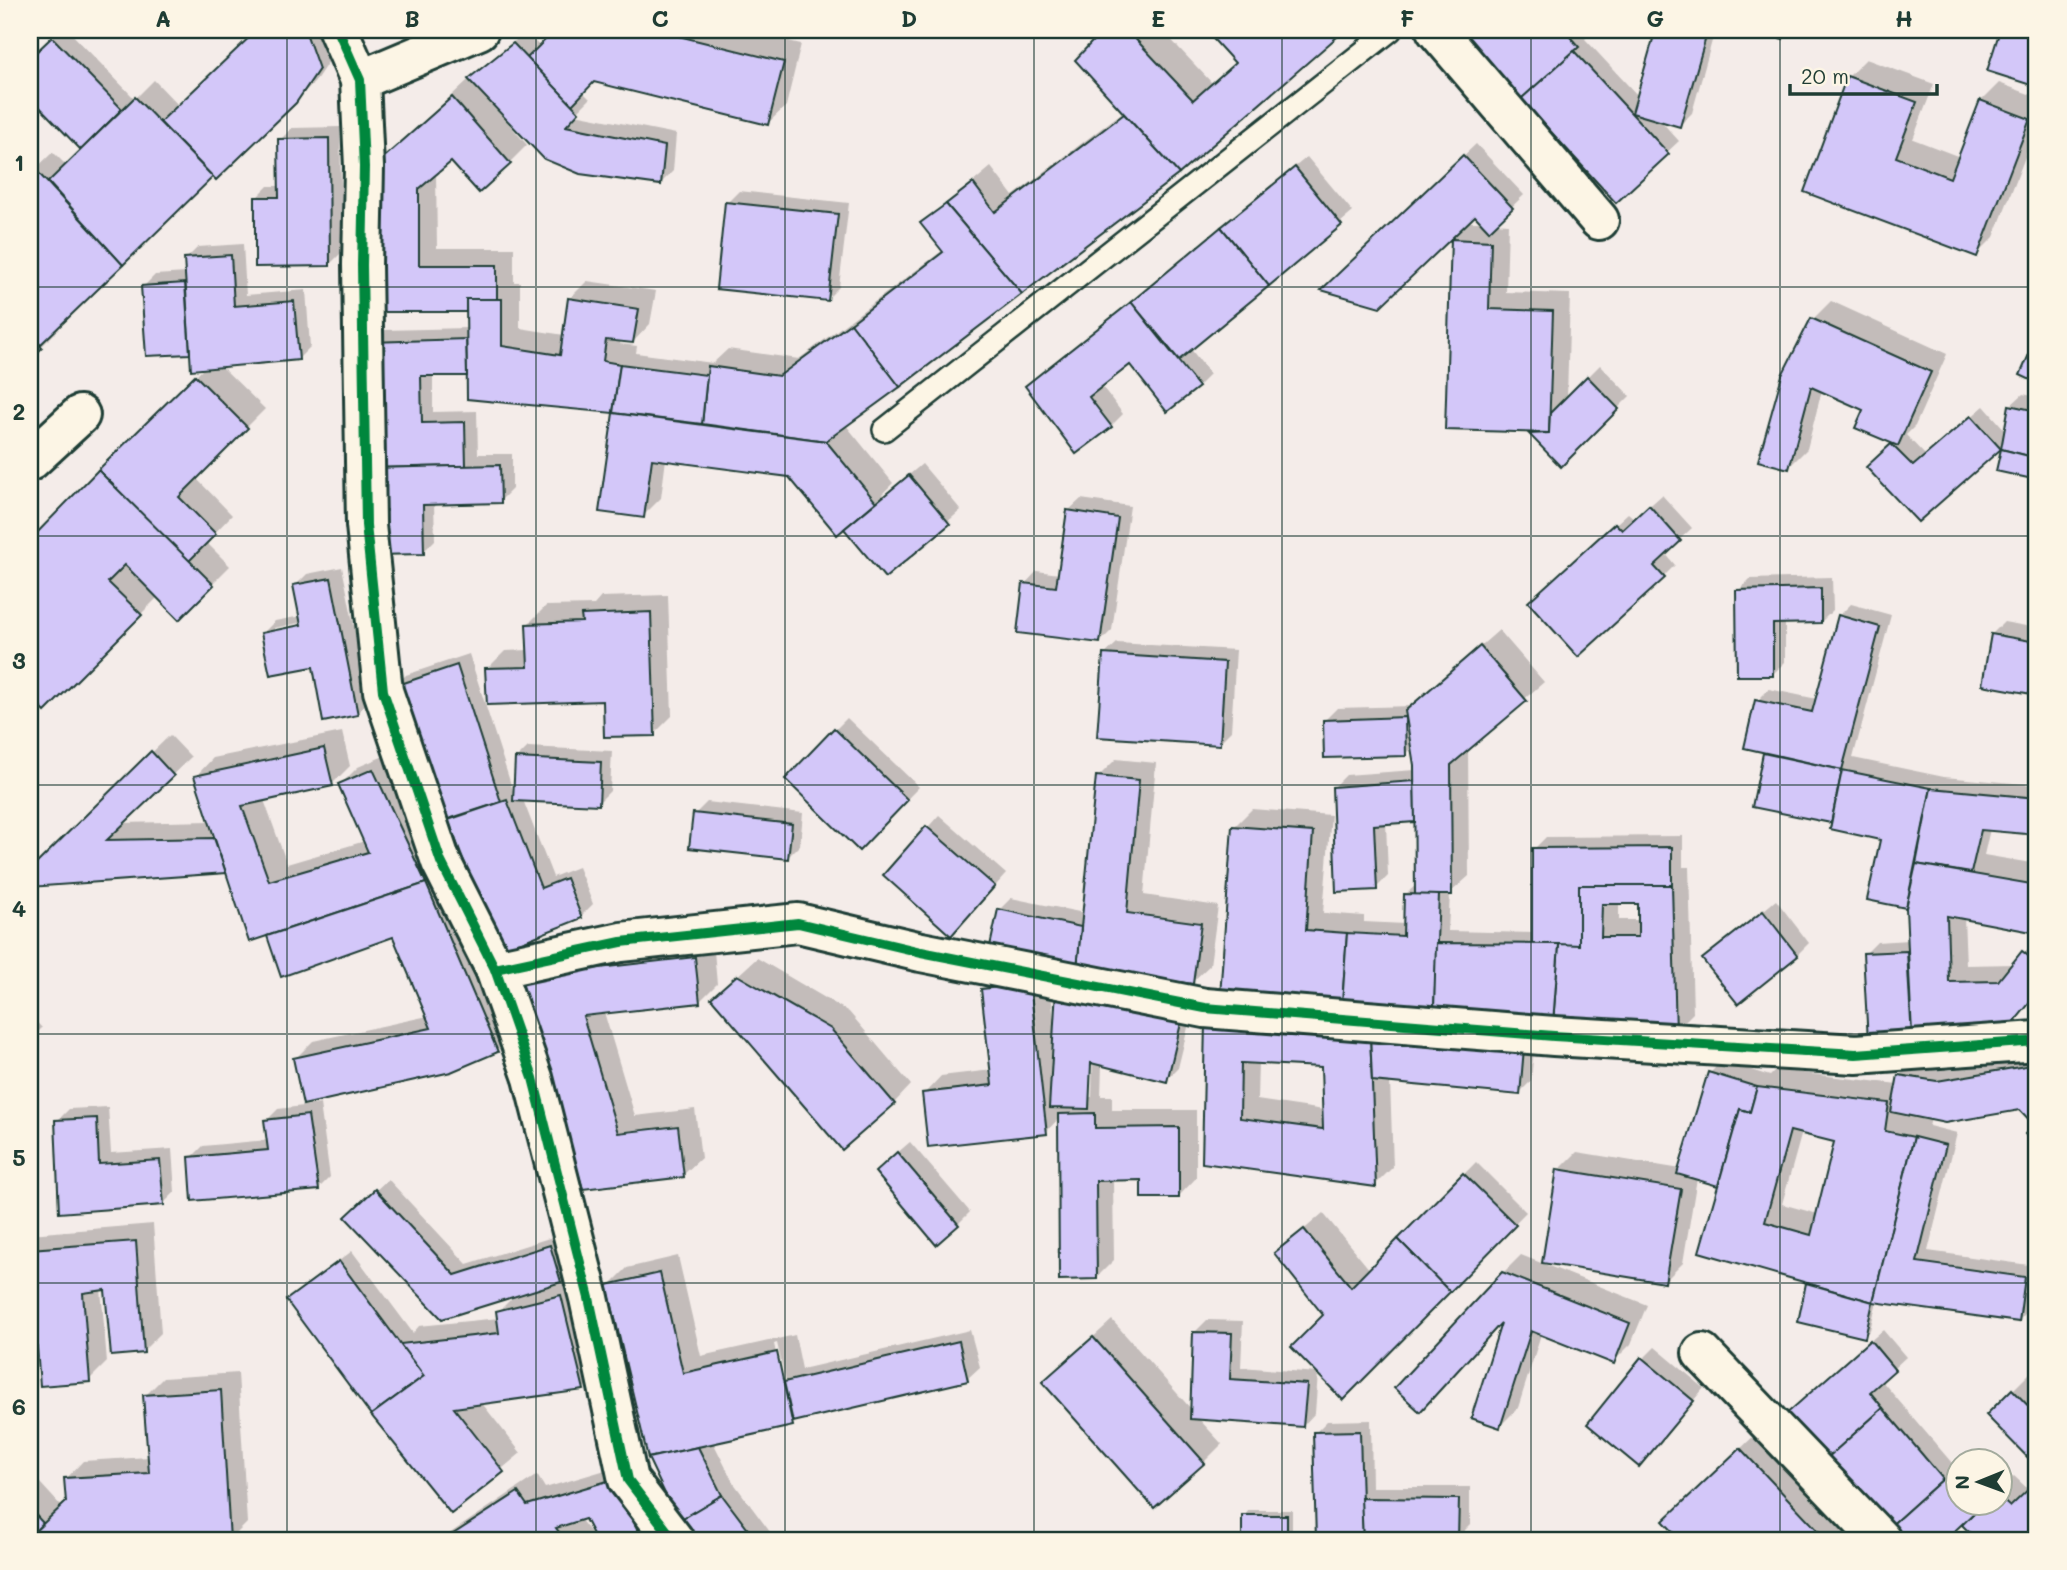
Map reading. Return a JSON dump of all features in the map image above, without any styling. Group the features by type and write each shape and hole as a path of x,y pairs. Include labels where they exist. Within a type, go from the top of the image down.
{"street":[{"path":"338,30 360,80 365,167 362,265 366,525 383,691 441,862 495,969 533,1078 589,1298 628,1480 674,1540"},
{"path":"360,80 479,30"},
{"path":"1436,30 1599,220"},
{"path":"30,461 80,415"},
{"path":"495,969 621,942 798,923 921,952 1205,1008 1554,1036 1856,1054 2037,1041"},
{"path":"1702,1353 1881,1540"}],"lane":[{"path":"884,430 1391,30"}],"building":[{"path":"257,30 305,30 319,69 296,103 216,180 160,122"},
{"path":"555,30 654,30 784,62 768,125 594,82 572,105 527,58"},
{"path":"1103,30 1127,30 1193,100 1235,63 1205,30 1345,30 1179,174 1075,60"},
{"path":"1459,30 1564,30 1579,47 1521,99"},
{"path":"1626,30 1708,30 1680,127 1632,113 1653,39"},
{"path":"1752,30 1786,30 1783,39"},
{"path":"2000,30 2037,30 2037,87 1987,71"},
{"path":"52,37 122,109 81,150 30,97 30,58"},
{"path":"513,43 579,112 566,126 665,146 661,185 580,174 544,159 468,79"},
{"path":"1574,51 1669,154 1616,203 1521,99"},
{"path":"1847,76 1917,102 1896,157 1950,178 1980,100 2030,119 1977,257 1804,192"},
{"path":"135,97 213,177 123,265 48,182"},
{"path":"452,97 511,164 479,193 451,162 419,189 419,265 497,265 497,299 466,299 466,312 371,312 372,168"},
{"path":"1124,114 1179,174 1022,294 946,204 973,183 995,212"},
{"path":"329,138 330,266 255,267 255,197 279,197 278,139"},
{"path":"1463,155 1513,208 1489,231 1475,216 1380,307 1321,290"},
{"path":"1295,167 1342,225 1269,286 1221,227"},
{"path":"34,168 123,265 40,345 30,335 30,172"},
{"path":"725,202 838,214 828,301 716,289"},
{"path":"946,204 1022,294 900,387 851,323 943,252 920,223"},
{"path":"1221,227 1269,286 1179,360 1131,302"},
{"path":"1451,239 1491,241 1489,309 1553,311 1549,433 1445,430"},
{"path":"231,255 234,306 294,301 299,360 191,370 184,258"},
{"path":"185,283 190,354 146,356 141,286"},
{"path":"568,298 639,309 633,343 606,340 603,361 620,364 613,413 467,399 466,299 502,299 502,346 560,355"},
{"path":"1131,302 1199,387 1167,412 1130,365 1089,397 1112,427 1076,454 1025,386"},
{"path":"1811,318 1931,372 1898,446 1855,428 1863,410 1811,387 1789,469 1758,461 1782,375"},
{"path":"851,323 900,387 826,441 702,424 708,366 779,376"},
{"path":"30,335 42,348 30,360"},
{"path":"2037,336 2037,383 2020,375"},
{"path":"466,339 467,376 421,376 422,423 465,422 466,466 372,468 370,342"},
{"path":"620,364 707,375 702,424 613,413"},
{"path":"195,375 248,428 179,497 216,534 189,561 98,470"},
{"path":"1587,376 1619,409 1561,467 1529,434 1549,433 1550,413"},
{"path":"2009,405 2037,411 2037,458 2001,449"},
{"path":"613,413 826,441 876,502 837,535 789,477 652,459 644,518 599,512"},
{"path":"1971,416 2001,449 1918,522 1866,467 1891,444 1913,466"},
{"path":"2001,449 2037,458 2037,480 1996,471"},
{"path":"500,465 501,503 423,505 424,554 374,555 372,468"},
{"path":"98,470 214,585 179,620 125,565 108,582 142,615 45,712 30,697 30,540"},
{"path":"909,475 950,524 885,578 844,529"},
{"path":"1649,505 1681,541 1654,566 1665,578 1578,657 1528,602 1615,523 1622,530"},
{"path":"1067,510 1118,518 1100,643 1017,633 1023,583 1056,587"},
{"path":"331,578 358,715 323,722 313,667 270,675 261,633 301,625 293,585"},
{"path":"1821,588 1821,623 1773,624 1773,676 1737,676 1736,590"},
{"path":"651,612 655,736 604,737 603,701 487,705 485,668 528,667 526,624 582,622 581,615"},
{"path":"1838,615 1880,627 1842,770 1744,748 1755,700 1812,712"},
{"path":"1991,634 2037,642 2037,695 1982,685"},
{"path":"1480,646 1527,701 1451,765 1452,895 1415,895 1414,765 1405,711"},
{"path":"1103,654 1225,662 1220,745 1097,737"},
{"path":"457,665 501,802 436,823 392,687"},
{"path":"1405,717 1406,756 1324,758 1323,720"},
{"path":"834,728 908,800 859,851 785,779"},
{"path":"324,748 333,786 242,806 269,881 368,852 338,784 373,769 426,883 249,942 194,776"},
{"path":"151,751 174,776 107,840 214,838 226,873 30,887 30,870"},
{"path":"1763,753 1842,770 1831,823 1752,807"},
{"path":"515,758 601,762 599,805 513,801"},
{"path":"1842,770 1931,788 1906,908 1867,900 1880,840 1830,829"},
{"path":"1096,776 1139,780 1127,913 1201,923 1193,984 1077,968"},
{"path":"1414,781 1415,822 1374,825 1377,890 1336,892 1332,787"},
{"path":"1931,788 2037,798 2037,835 1981,830 1971,873 1916,864"},
{"path":"507,800 541,888 566,878 582,918 499,951 448,820"},
{"path":"693,813 792,824 788,859 689,848"},
{"path":"926,826 995,886 951,936 883,875"},
{"path":"1232,826 1313,832 1306,930 1347,933 1342,1005 1220,996"},
{"path":"1672,847 1672,885 1579,885 1579,945 1532,945 1532,848"},
{"path":"1916,864 2037,885 2037,933 1947,916 1949,982 1998,981 2022,951 2037,963 2037,994 2006,1032 1912,1035 1906,908"},
{"path":"426,883 498,1052 451,1072 303,1105 293,1058 431,1028 393,937 281,977 267,936"},
{"path":"1579,885 1672,885 1676,1033 1553,1023 1559,944 1579,945","holes":["1602,904 1638,904 1638,937 1601,937"]},
{"path":"1404,894 1439,895 1434,1009 1342,1005 1347,933 1403,936"},
{"path":"998,909 1081,927 1077,968 989,951"},
{"path":"1763,911 1798,956 1738,1004 1702,959"},
{"path":"1436,943 1559,944 1553,1023 1434,1009"},
{"path":"1907,951 1912,1039 1868,1041 1863,953"},
{"path":"695,957 700,1003 583,1016 618,1133 678,1126 684,1177 583,1189 520,977"},
{"path":"737,975 831,1029 895,1104 842,1150 711,998"},
{"path":"1030,984 1047,1134 928,1147 922,1093 992,1085 981,989"},
{"path":"1056,989 1182,1019 1167,1082 1091,1063 1089,1109 1049,1108"},
{"path":"1205,1023 1370,1032 1376,1187 1202,1163","holes":["1241,1063 1321,1067 1323,1129 1240,1118"]},
{"path":"1370,1032 1524,1048 1520,1095 1372,1081"},
{"path":"2037,1064 2037,1122 2034,1125 2020,1110 1945,1123 1891,1112 1898,1075 1937,1081"},
{"path":"1708,1072 1757,1087 1750,1112 1740,1109 1718,1186 1677,1174"},
{"path":"1757,1087 1889,1103 1885,1131 1914,1137 1873,1302 1699,1252 1740,1109 1750,1112","holes":["1790,1131 1834,1142 1811,1235 1765,1222"]},
{"path":"1095,1113 1095,1128 1179,1127 1179,1198 1141,1198 1141,1180 1096,1181 1097,1279 1059,1280 1058,1114"},
{"path":"308,1115 319,1190 192,1201 189,1157 268,1150 264,1120"},
{"path":"97,1118 99,1164 160,1160 164,1205 59,1213 55,1120"},
{"path":"2037,1122 2037,1147 2025,1134"},
{"path":"1914,1137 1946,1145 1917,1262 2025,1277 2019,1322 1873,1302"},
{"path":"897,1152 959,1225 936,1245 875,1172"},
{"path":"1557,1169 1681,1189 1665,1283 1542,1263"},
{"path":"1463,1173 1516,1225 1450,1292 1398,1239"},
{"path":"375,1189 455,1275 550,1245 561,1282 442,1319 345,1217"},
{"path":"1304,1229 1351,1287 1398,1239 1450,1292 1343,1400 1291,1347 1323,1315 1274,1253"},
{"path":"136,1241 144,1353 111,1356 105,1290 83,1293 90,1382 40,1386 33,1297 30,1298 30,1249"},
{"path":"339,1261 424,1376 371,1415 286,1300"},
{"path":"1502,1272 1630,1323 1614,1364 1531,1331 1500,1428 1471,1418 1501,1323 1420,1412 1394,1388"},
{"path":"660,1273 683,1373 777,1352 793,1426 648,1458 607,1285"},
{"path":"1806,1283 1873,1302 1865,1338 1798,1322"},
{"path":"561,1295 584,1390 454,1408 504,1472 451,1514 371,1415 424,1376 400,1344 499,1333 496,1311"},
{"path":"1193,1332 1232,1333 1230,1379 1307,1384 1303,1427 1190,1419"},
{"path":"1093,1337 1205,1463 1154,1508 1042,1382"},
{"path":"1870,1340 1895,1370 1870,1392 1883,1408 1825,1460 1784,1416"},
{"path":"959,1341 968,1381 793,1422 784,1382"},
{"path":"1641,1357 1694,1401 1639,1467 1587,1424"},
{"path":"2012,1389 2037,1415 2037,1467 1986,1415"},
{"path":"221,1390 230,1540 30,1540 30,1536 66,1502 64,1478 149,1473 143,1395"},
{"path":"1883,1408 1943,1479 1886,1530 1825,1460"},
{"path":"1360,1431 1363,1540 1316,1540 1313,1432"},
{"path":"698,1447 722,1495 678,1521 648,1458"},
{"path":"1740,1448 1827,1540 1681,1540 1663,1521"},
{"path":"1943,1479 1944,1518 1969,1518 1945,1540 1896,1540 1886,1530"},
{"path":"611,1480 641,1536 634,1540 596,1540 585,1519 556,1528 565,1540 444,1540 518,1492 527,1505"},
{"path":"2037,1481 2037,1540 1977,1540 1962,1525 1969,1518 2014,1518 2014,1503"},
{"path":"722,1495 756,1540 692,1540 678,1521"},
{"path":"1361,1498 1459,1499 1458,1539 1363,1539"},
{"path":"30,1509 43,1523 30,1536"},
{"path":"1242,1515 1287,1515 1287,1540 1242,1540"}],"cycle path":[{"path":"338,30 360,80 364,167 362,265 366,525 383,691 441,862 495,969 533,1078 589,1298 628,1480 674,1540"},
{"path":"495,969 621,942 798,923 921,952 1205,1008 1554,1036 1856,1054 2037,1041"}]}
